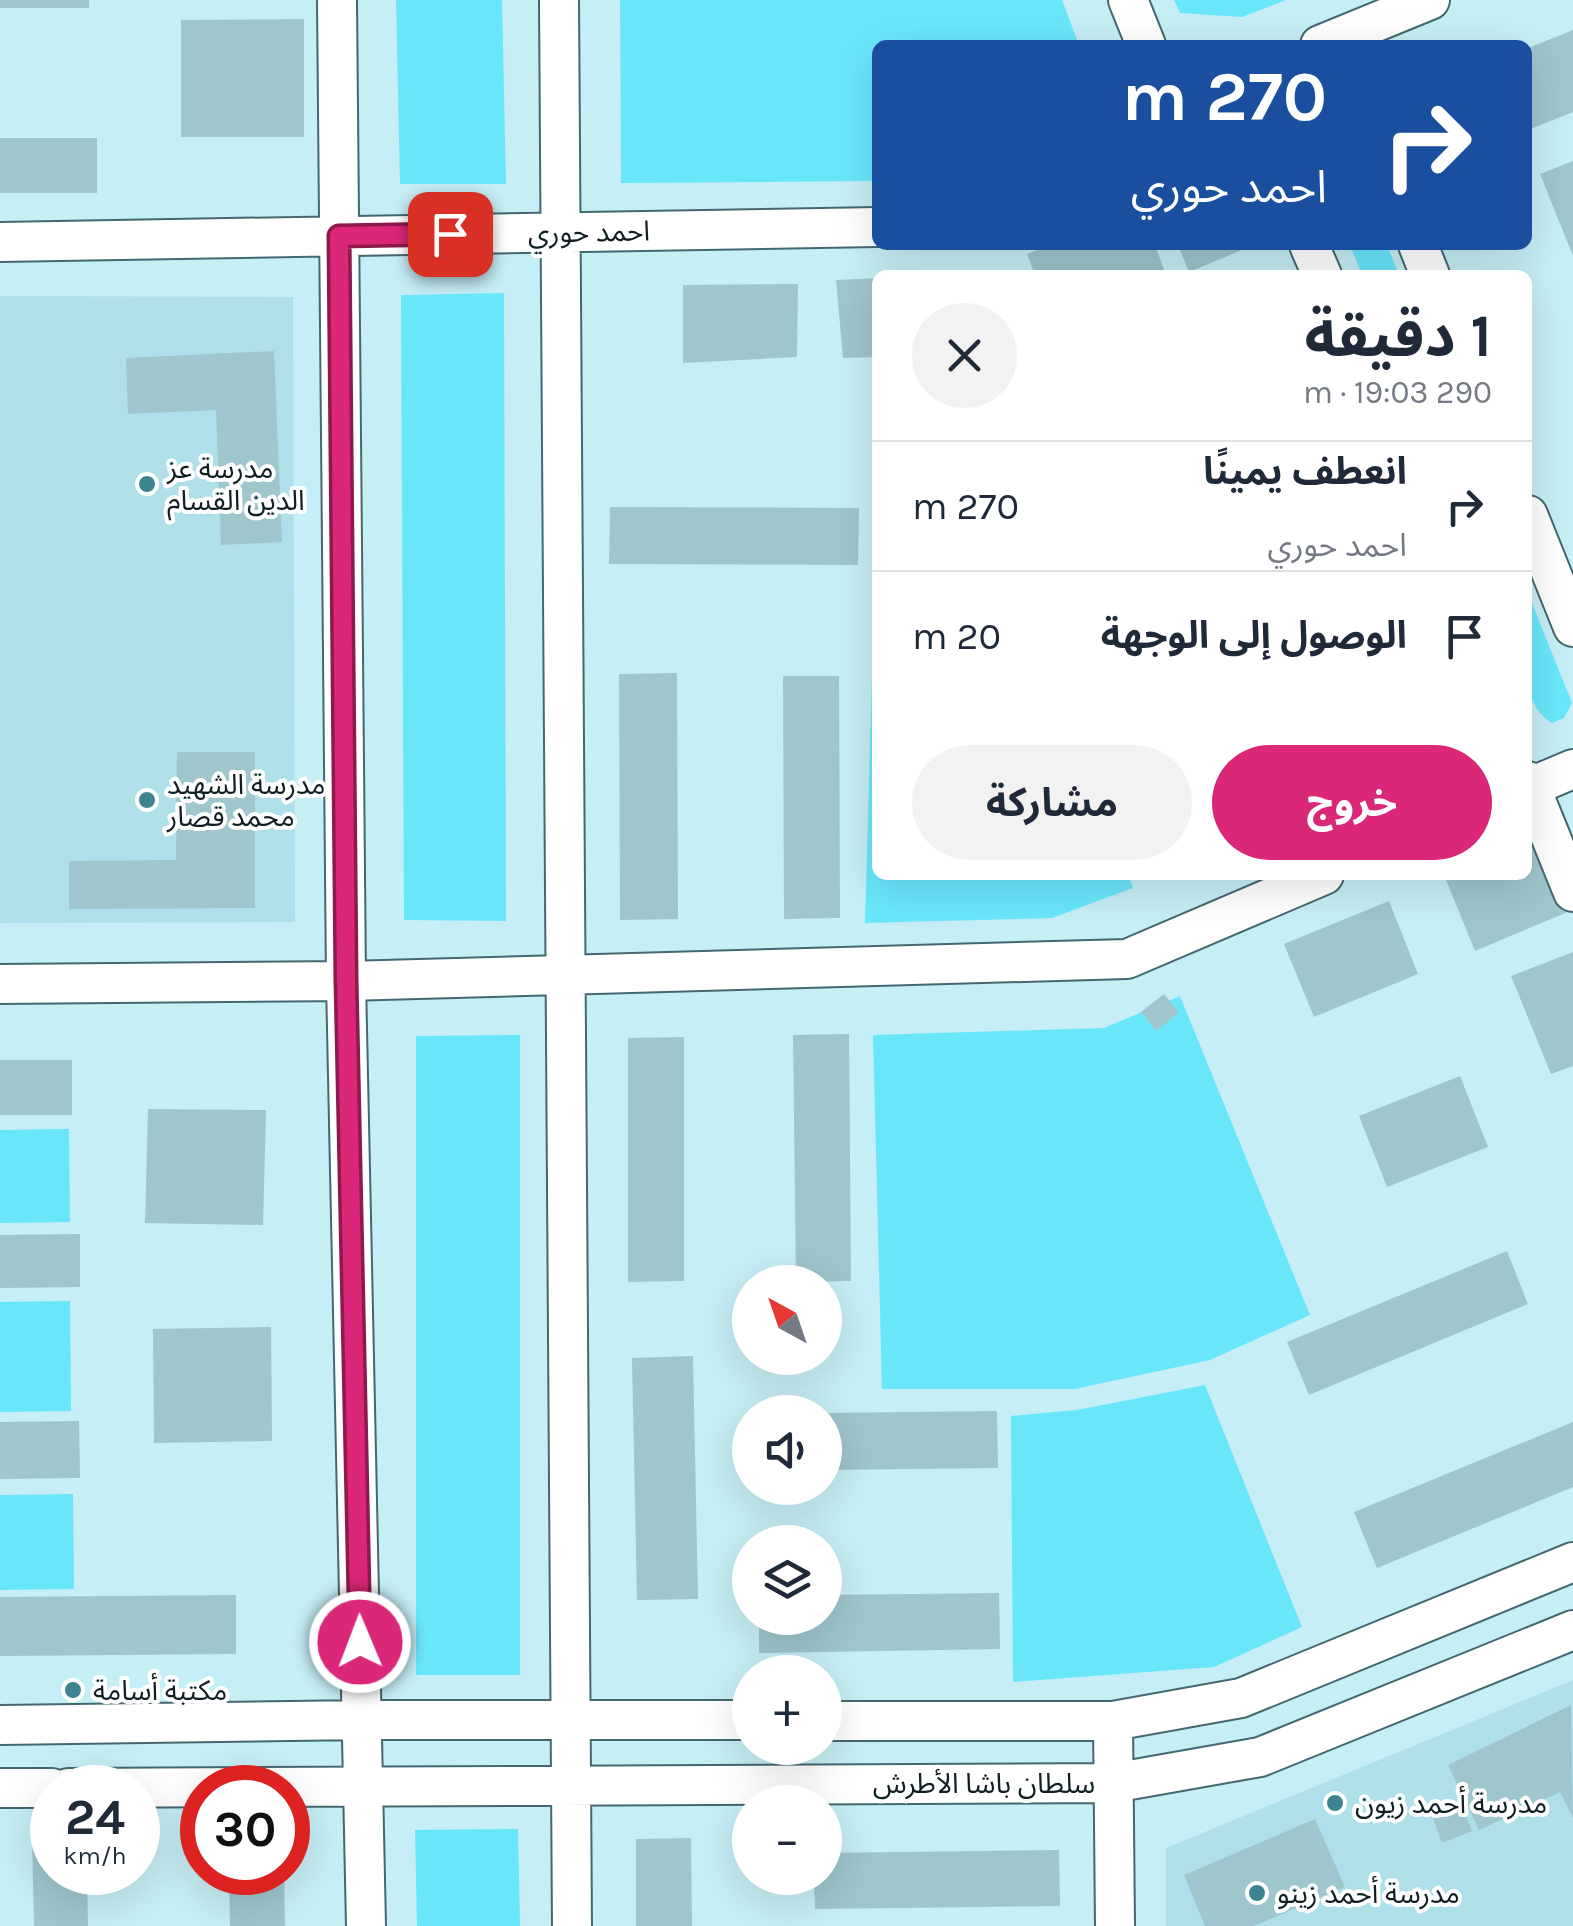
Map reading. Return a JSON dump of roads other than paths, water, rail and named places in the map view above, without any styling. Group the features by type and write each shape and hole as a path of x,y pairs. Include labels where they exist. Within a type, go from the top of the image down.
{"street":[{"path":"337,0 346,980 366,1926"},
{"path":"559,0 572,1926"},
{"path":"1128,0 1144,40"},
{"path":"1337,40 1411,4"},
{"name":"احمد حوري","path":"0,242 872,227"},
{"path":"1532,525 1573,627"},
{"path":"1532,783 1573,768"},
{"path":"1532,795 1573,892"},
{"path":"0,984 346,980 1127,959 1312,880"},
{"path":"842,1720 1114,1721 1240,1698 1573,1562"},
{"name":"سلطان باشا الأطرش","path":"160,1787 1113,1783 1260,1757 1573,1630"},
{"path":"0,1725 732,1720"},
{"path":"1114,1721 1114,1926"},
{"path":"0,1788 30,1788"}],"place":[{"name":"مدرسة عز الدين القسام","path":"147,484"},
{"name":"مدرسة الشهيد محمد قصار","path":"147,800"},
{"name":"مكتبة أسامة","path":"73,1690"},
{"name":"مدرسة أحمد زيون","path":"1335,1803"},
{"name":"مدرسة أحمد زينو","path":"1257,1893"}]}
